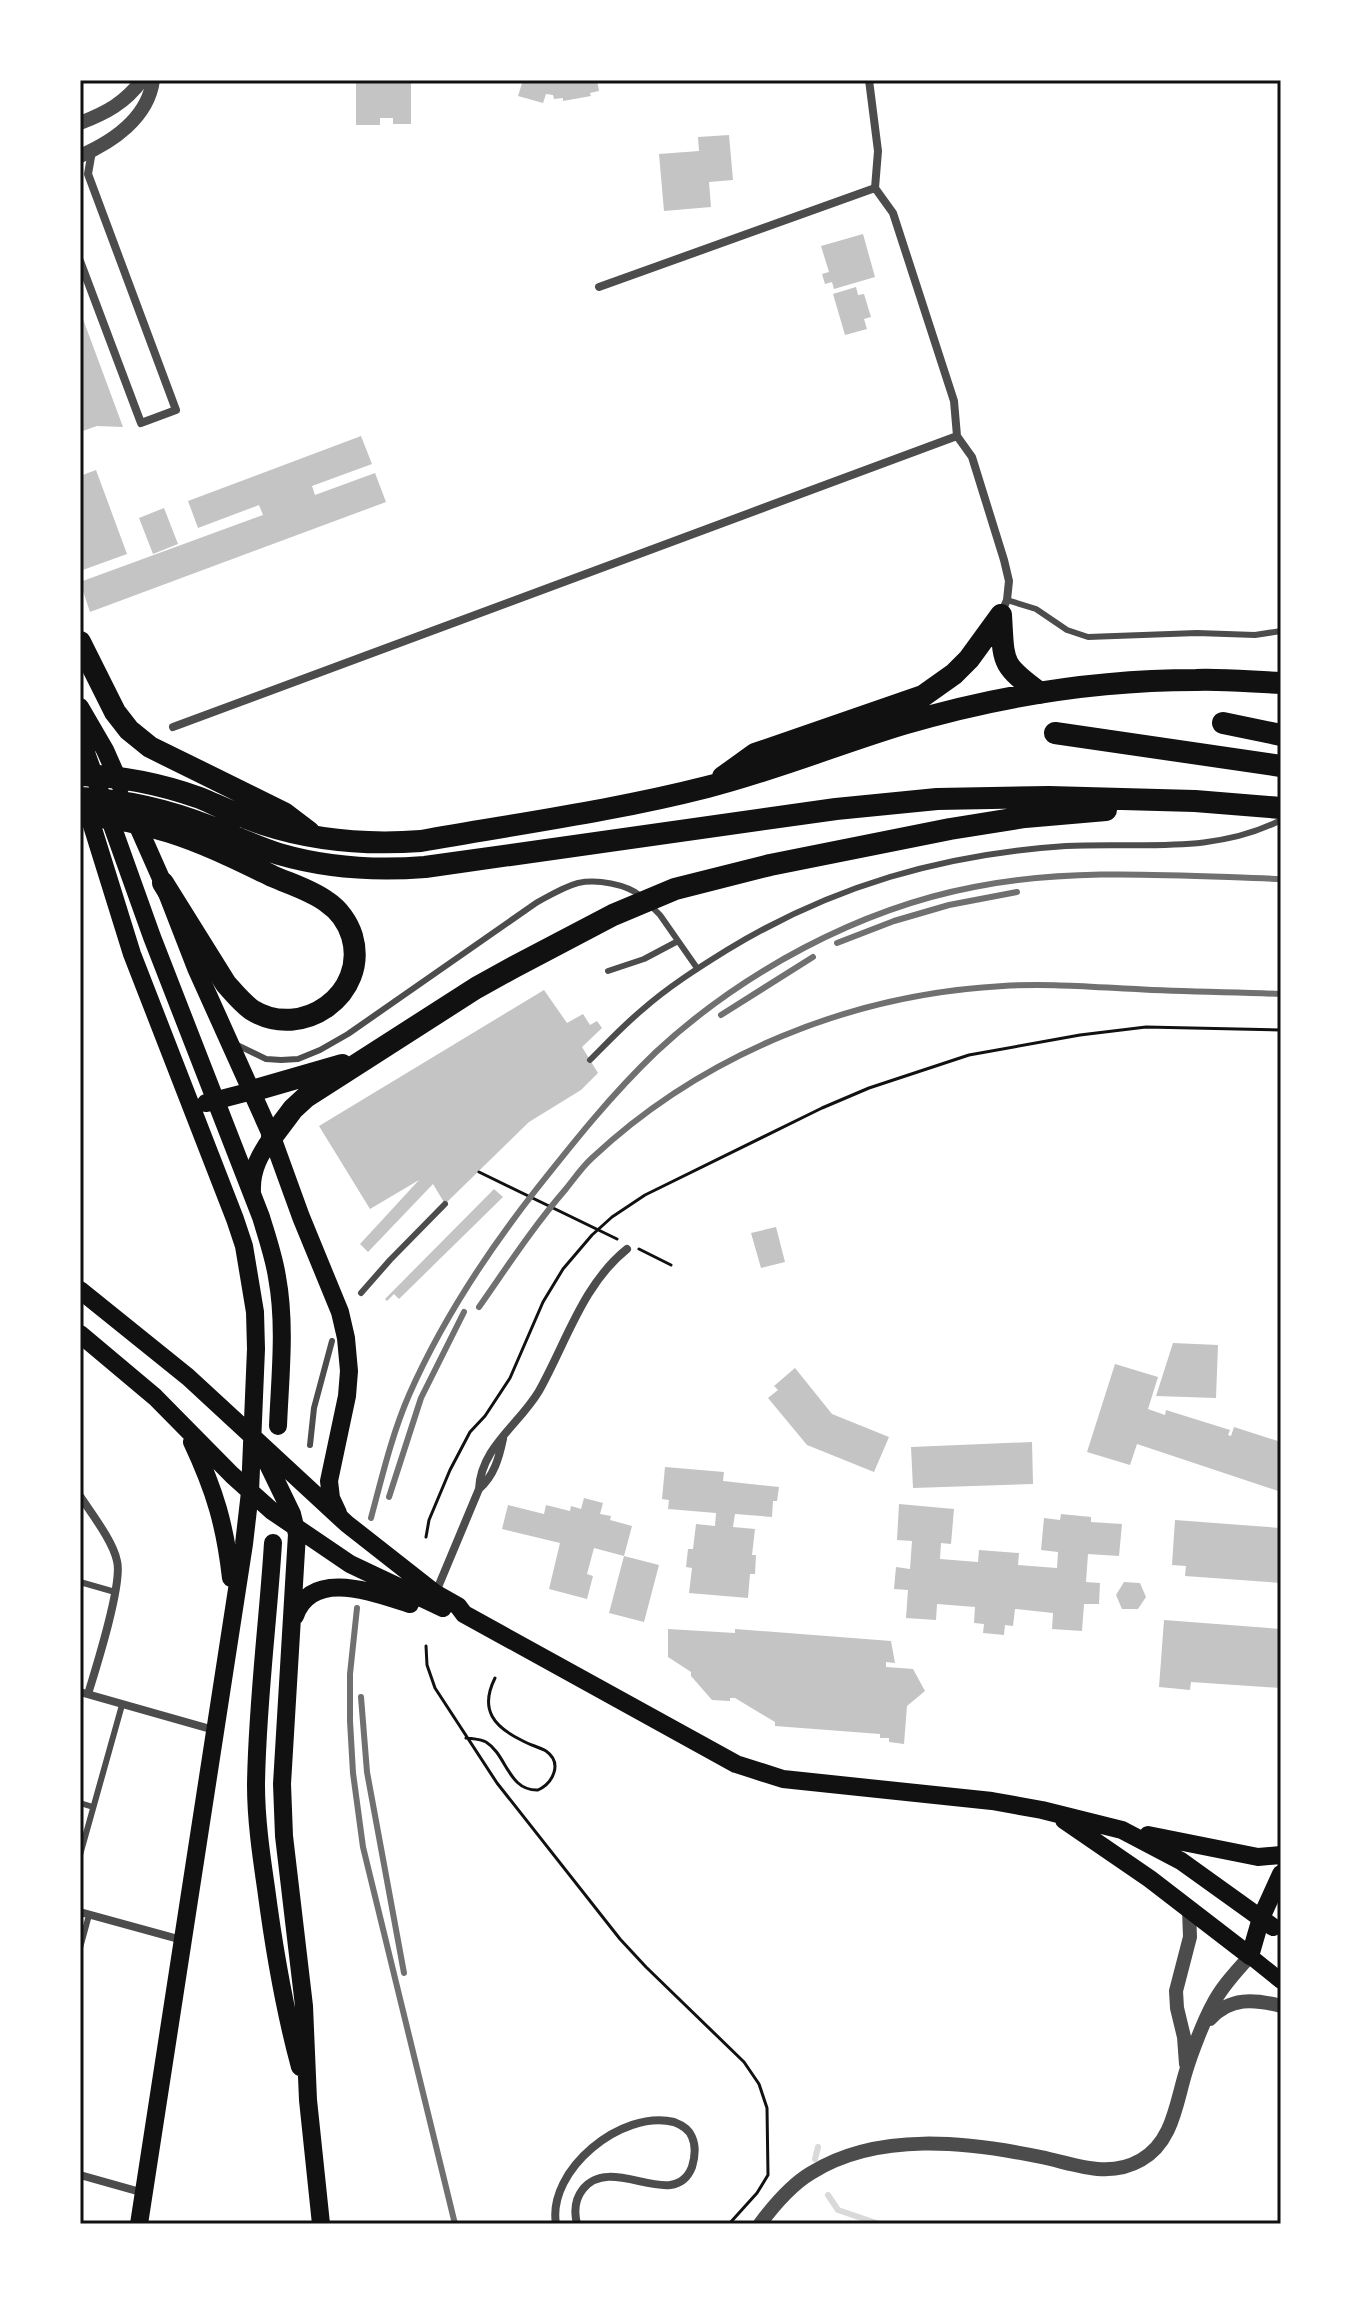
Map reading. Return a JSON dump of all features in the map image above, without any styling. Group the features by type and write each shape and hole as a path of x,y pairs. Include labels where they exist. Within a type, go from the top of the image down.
{"highway":[{"path":"1004,608 1002,648 1005,659 1014,674 1040,693"},
{"path":"709,787 755,754 923,696 969,659 1004,608"},
{"path":"80,642 115,712 139,738 169,758 284,813 316,838"},
{"path":"80,775 123,778 168,787 261,824 316,838 365,843 421,841 709,787 902,724 1040,693 1150,681 1281,683"},
{"path":"1223,723 1281,735"},
{"path":"1055,733 1281,766"},
{"path":"80,798 146,805 304,860 359,869 390,870 836,809 937,799 1034,797 1195,801 1281,808"},
{"path":"272,1137 306,1097 369,1056 514,967 646,900 738,872 950,829 1025,817 1195,801"},
{"path":"80,815 132,822 182,836 328,903 338,912 351,933 355,958 348,983 333,1003 311,1016 286,1019 252,1010 226,984 163,883"},
{"path":"252,1091 369,1056"}],"main road":[{"path":"80,707 105,750 272,1137 343,1325 349,1360 347,1396 329,1481 331,1498 339,1516"},
{"path":"80,730 152,937 269,1246 277,1278 281,1345 278,1426"},
{"path":"80,789 132,954 235,1219 251,1279 255,1312 254,1439 250,1492 139,2224"},
{"path":"192,1107 252,1091"},
{"path":"253,1198 256,1164 272,1137"},
{"path":"80,1290 171,1362 339,1516 444,1607"},
{"path":"80,1334 145,1388 250,1492 296,1529 378,1579 444,1607 736,1764 807,1783 992,1801 1258,1857 1281,1855"},
{"path":"186,1429 207,1474 223,1522 234,1601"},
{"path":"254,1439 292,1514 296,1529 297,1554 282,1750 283,1810 304,2006 308,2100 321,2224"},
{"path":"273,1543 256,1788 261,1857 284,2010 308,2100"},
{"path":"292,1624 304,1600 328,1588 347,1587 444,1607"},
{"path":"1055,1814 1189,1909 1281,1981"},
{"path":"1122,1830 1181,1861 1274,1924"},
{"path":"1250,1956 1274,1924 1281,1874"}],"street":[{"path":"81,122 118,105 142,80"},
{"path":"80,261 141,423 176,410 88,174 86,154 114,138 134,119 146,103 153,80"},
{"path":"869,80 878,151 875,188 893,213 954,401 957,436 972,457 1004,560 1009,581 1004,608"},
{"path":"599,287 875,188"},
{"path":"173,727 957,436"},
{"path":"444,1607 479,1489 489,1480 503,1439 540,1389 596,1282 628,1247"},
{"path":"80,1496 115,1553 118,1568 115,1592 84,1693 215,1731"},
{"path":"1186,2068 1176,1991 1190,1937 1189,1909"},
{"path":"84,1914 182,1940"},
{"path":"760,2224 775,2205 810,2173 855,2153 878,2148 970,2146 1022,2153 1107,2171 1142,2160 1157,2149 1173,2120 1186,2068 1213,2003 1250,1956"},
{"path":"1202,2029 1212,2016 1229,2004 1242,2001 1281,2006"},
{"path":"556,2224 559,2192 581,2158 605,2138 627,2128 662,2120 678,2123 692,2136 695,2150 691,2168 681,2181 664,2186 613,2176 594,2181 587,2185 577,2200 577,2224"},
{"path":"80,2175 144,2193"}],"lane":[{"path":"1004,608 1036,609 1067,630 1088,637 1185,633 1255,635 1281,631"},
{"path":"590,1060 643,1009 697,968 799,910 841,892 954,861 1068,846 1200,844 1250,832 1281,820"},
{"path":"229,1042 266,1059 298,1059 348,1034 536,903 579,883 600,882 634,891 660,915 697,968"},
{"path":"608,971 644,959 678,941"},
{"path":"361,1293 445,1204"},
{"path":"310,1445 314,1408 332,1341"},
{"path":"80,1582 115,1592"},
{"path":"80,1855 122,1705"},
{"path":"80,1803 93,1807"},
{"path":"80,1948 84,1914"}],"path":[{"path":"426,1537 429,1520 450,1470 470,1432 485,1416 510,1378 543,1302 563,1269 592,1235 645,1195 822,1108 869,1088 969,1055 1133,1028 1281,1030"},
{"path":"479,1172 616,1239"},
{"path":"628,1247 671,1265"},
{"path":"426,1646 427,1665 435,1688 497,1783 620,1939 744,2062 759,2084 767,2108 769,2167 766,2181 729,2224"},
{"path":"466,1738 489,1744 522,1787 538,1790 552,1779 554,1762 549,1753 494,1722 488,1704 489,1689 495,1678"}],"building":[{"path":"356,80 411,80 411,124 393,124 393,118 380,118 380,125 356,125"},
{"path":"523,80 597,80 599,91 590,93 591,96 563,101 563,98 554,99 553,95 546,94 543,103 518,96"},
{"path":"729,135 733,180 709,182 711,207 664,211 659,154 699,151 698,137"},
{"path":"863,234 875,277 834,289 832,282 825,284 822,274 829,272 821,246"},
{"path":"856,287 858,295 864,294 871,317 864,319 867,329 845,335 833,294"},
{"path":"80,311 123,427 97,426 80,432"},
{"path":"361,436 372,464 312,486 315,495 375,473 386,502 90,612 80,582 263,515 259,505 198,528 188,501"},
{"path":"96,470 127,554 80,571 80,476"},
{"path":"164,508 178,544 153,554 139,518"},
{"path":"544,990 567,1023 583,1014 590,1025 597,1021 602,1028 582,1047 598,1073 581,1090 529,1122 445,1204 433,1184 368,1252 360,1244 419,1180 370,1209 319,1126"},
{"path":"494,1189 503,1197 399,1299 394,1294 387,1301 385,1299"},
{"path":"776,1227 785,1262 761,1268 751,1233"},
{"path":"1173,1343 1218,1345 1216,1398 1156,1396"},
{"path":"1115,1364 1158,1377 1148,1409 1165,1415 1166,1410 1230,1430 1228,1435 1231,1436 1234,1427 1281,1442 1281,1492 1137,1444 1130,1465 1087,1452"},
{"path":"795,1368 832,1414 889,1437 874,1472 807,1445 768,1398 778,1390 774,1386"},
{"path":"1032,1442 1033,1484 913,1488 911,1447"},
{"path":"665,1467 724,1472 723,1481 779,1487 777,1501 773,1501 772,1517 735,1514 733,1527 755,1529 752,1555 756,1555 755,1574 750,1574 748,1598 689,1593 692,1568 686,1567 688,1549 693,1549 696,1524 715,1526 716,1513 668,1509 669,1500 662,1499"},
{"path":"584,1498 603,1503 600,1514 611,1516 610,1520 632,1526 624,1556 594,1548 587,1574 593,1576 587,1599 549,1589 560,1543 502,1529 508,1505 544,1514 546,1505 570,1511 571,1506 581,1509"},
{"path":"899,1504 954,1509 951,1544 941,1543 940,1559 978,1562 979,1550 1019,1553 1018,1565 1057,1568 1058,1552 1041,1550 1044,1518 1060,1520 1061,1514 1091,1517 1091,1522 1122,1524 1119,1556 1088,1554 1086,1582 1100,1583 1099,1604 1084,1604 1082,1631 1052,1629 1053,1613 1015,1609 1013,1626 1005,1625 1004,1635 983,1633 984,1624 974,1623 975,1607 937,1604 936,1620 906,1618 908,1590 894,1589 896,1567 910,1569 912,1541 897,1540"},
{"path":"1175,1520 1281,1528 1281,1583 1185,1576 1186,1566 1172,1565"},
{"path":"624,1556 659,1565 644,1622 609,1613"},
{"path":"1124,1582 1140,1583 1146,1597 1138,1609 1122,1609 1116,1595"},
{"path":"1164,1620 1281,1629 1281,1688 1191,1682 1190,1690 1159,1687"},
{"path":"668,1629 735,1633 735,1629 891,1641 895,1663 886,1662 886,1667 913,1669 925,1691 907,1706 904,1744 889,1742 889,1738 880,1738 880,1734 775,1726 775,1722 735,1698 730,1698 730,1701 712,1700 691,1672 668,1657"}],"waterway":[{"path":"815,2159 818,2147"},
{"path":"828,2195 838,2210 879,2224"}],"railway":[{"path":"371,1518 392,1440 409,1395 450,1314 499,1239 578,1137 623,1085 656,1052 726,996 764,970 846,928 931,897 974,887 1089,875 1281,879"},
{"path":"837,943 894,921 949,905 1017,892"},
{"path":"721,1015 813,957"},
{"path":"479,1307 520,1247 592,1158 635,1121 682,1088 782,1036 891,1002 947,991 1003,986 1053,985 1281,994"},
{"path":"389,1497 421,1398 464,1312"},
{"path":"357,1608 350,1674 350,1721 363,1847 455,2224"},
{"path":"361,1697 367,1772 404,1973"}]}
